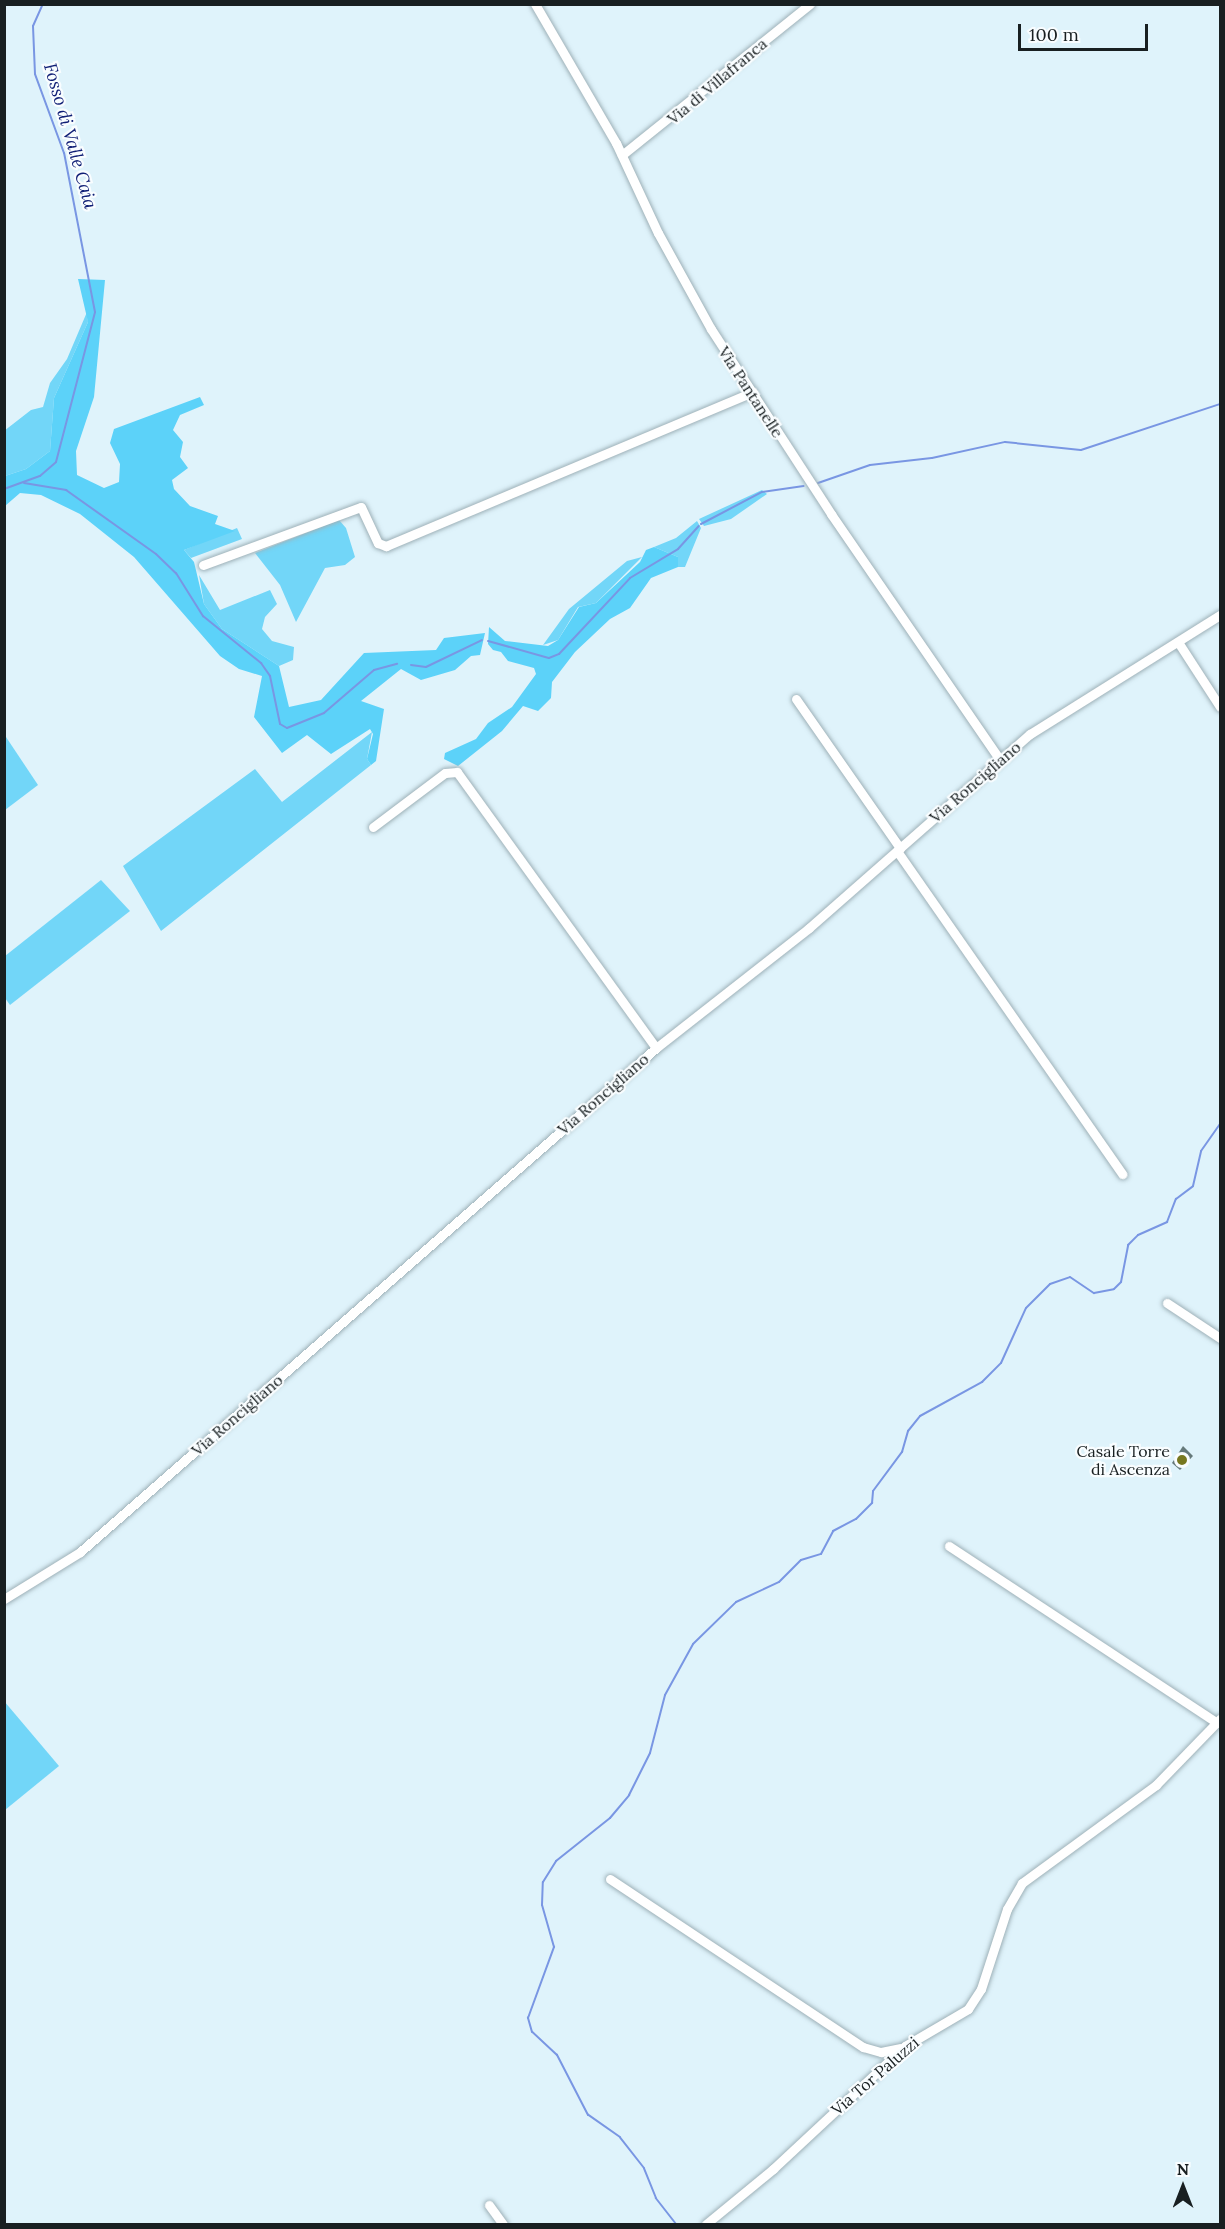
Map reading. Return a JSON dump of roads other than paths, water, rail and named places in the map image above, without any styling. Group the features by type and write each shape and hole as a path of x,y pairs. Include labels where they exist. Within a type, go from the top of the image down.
{"street":[{"name":"Via Pantanelle","path":"536,4 622,155 688,290 831,514 1000,760"},
{"name":"Via di Villafranca","path":"622,155 810,4"},
{"path":"203,565 361,507 378,543 386,546 753,392"},
{"name":"Via Roncigliano","path":"4,1599 80,1552 656,1048 734,990 1047,721 1221,615"},
{"path":"1178,642 1221,707"},
{"path":"796,699 1122,1174"},
{"path":"373,828 445,773 457,772 656,1048"},
{"path":"1167,1303 1221,1338"},
{"path":"949,1546 1219,1721"},
{"name":"Via Tor Paluzzi","path":"706,2224 773,2169 905,2046 974,2001 1008,1906 1028,1876 1156,1785 1219,1721"},
{"path":"610,1879 862,2047 884,2052 905,2046"},
{"path":"489,2205 503,2224"}],"waterway":[{"name":"Fosso di Valle Caia","path":"4,489 40,476 56,462 95,312 64,153 35,74 33,26 43,4"},
{"path":"818,483 870,465 932,458 1005,442 1081,450 1220,404"},
{"path":"24,483 66,490 156,554 176,573 203,616 261,663 270,676 280,724 287,728 324,713 374,670 397,664"},
{"path":"701,524 762,492 804,486"},
{"path":"488,641 549,658 559,654 630,578 678,549 699,526"},
{"path":"411,665 426,667 482,640"},
{"path":"676,2224 656,2198 644,2168 620,2137 588,2115 557,2055 532,2032 528,2018 554,1947 542,1905 543,1882 556,1861 610,1818 629,1795 650,1753 665,1695 693,1644 736,1602 779,1582 801,1560 821,1554 833,1531 856,1519 872,1503 873,1491 902,1452 908,1431 920,1416 982,1382 1001,1363 1026,1308 1050,1284 1070,1277 1094,1293 1114,1289 1121,1282 1128,1245 1138,1235 1167,1222 1176,1199 1193,1186 1201,1151 1220,1124"}],"place":[{"name":"Casale Torre di Ascenza","path":"1182,1460"}]}
